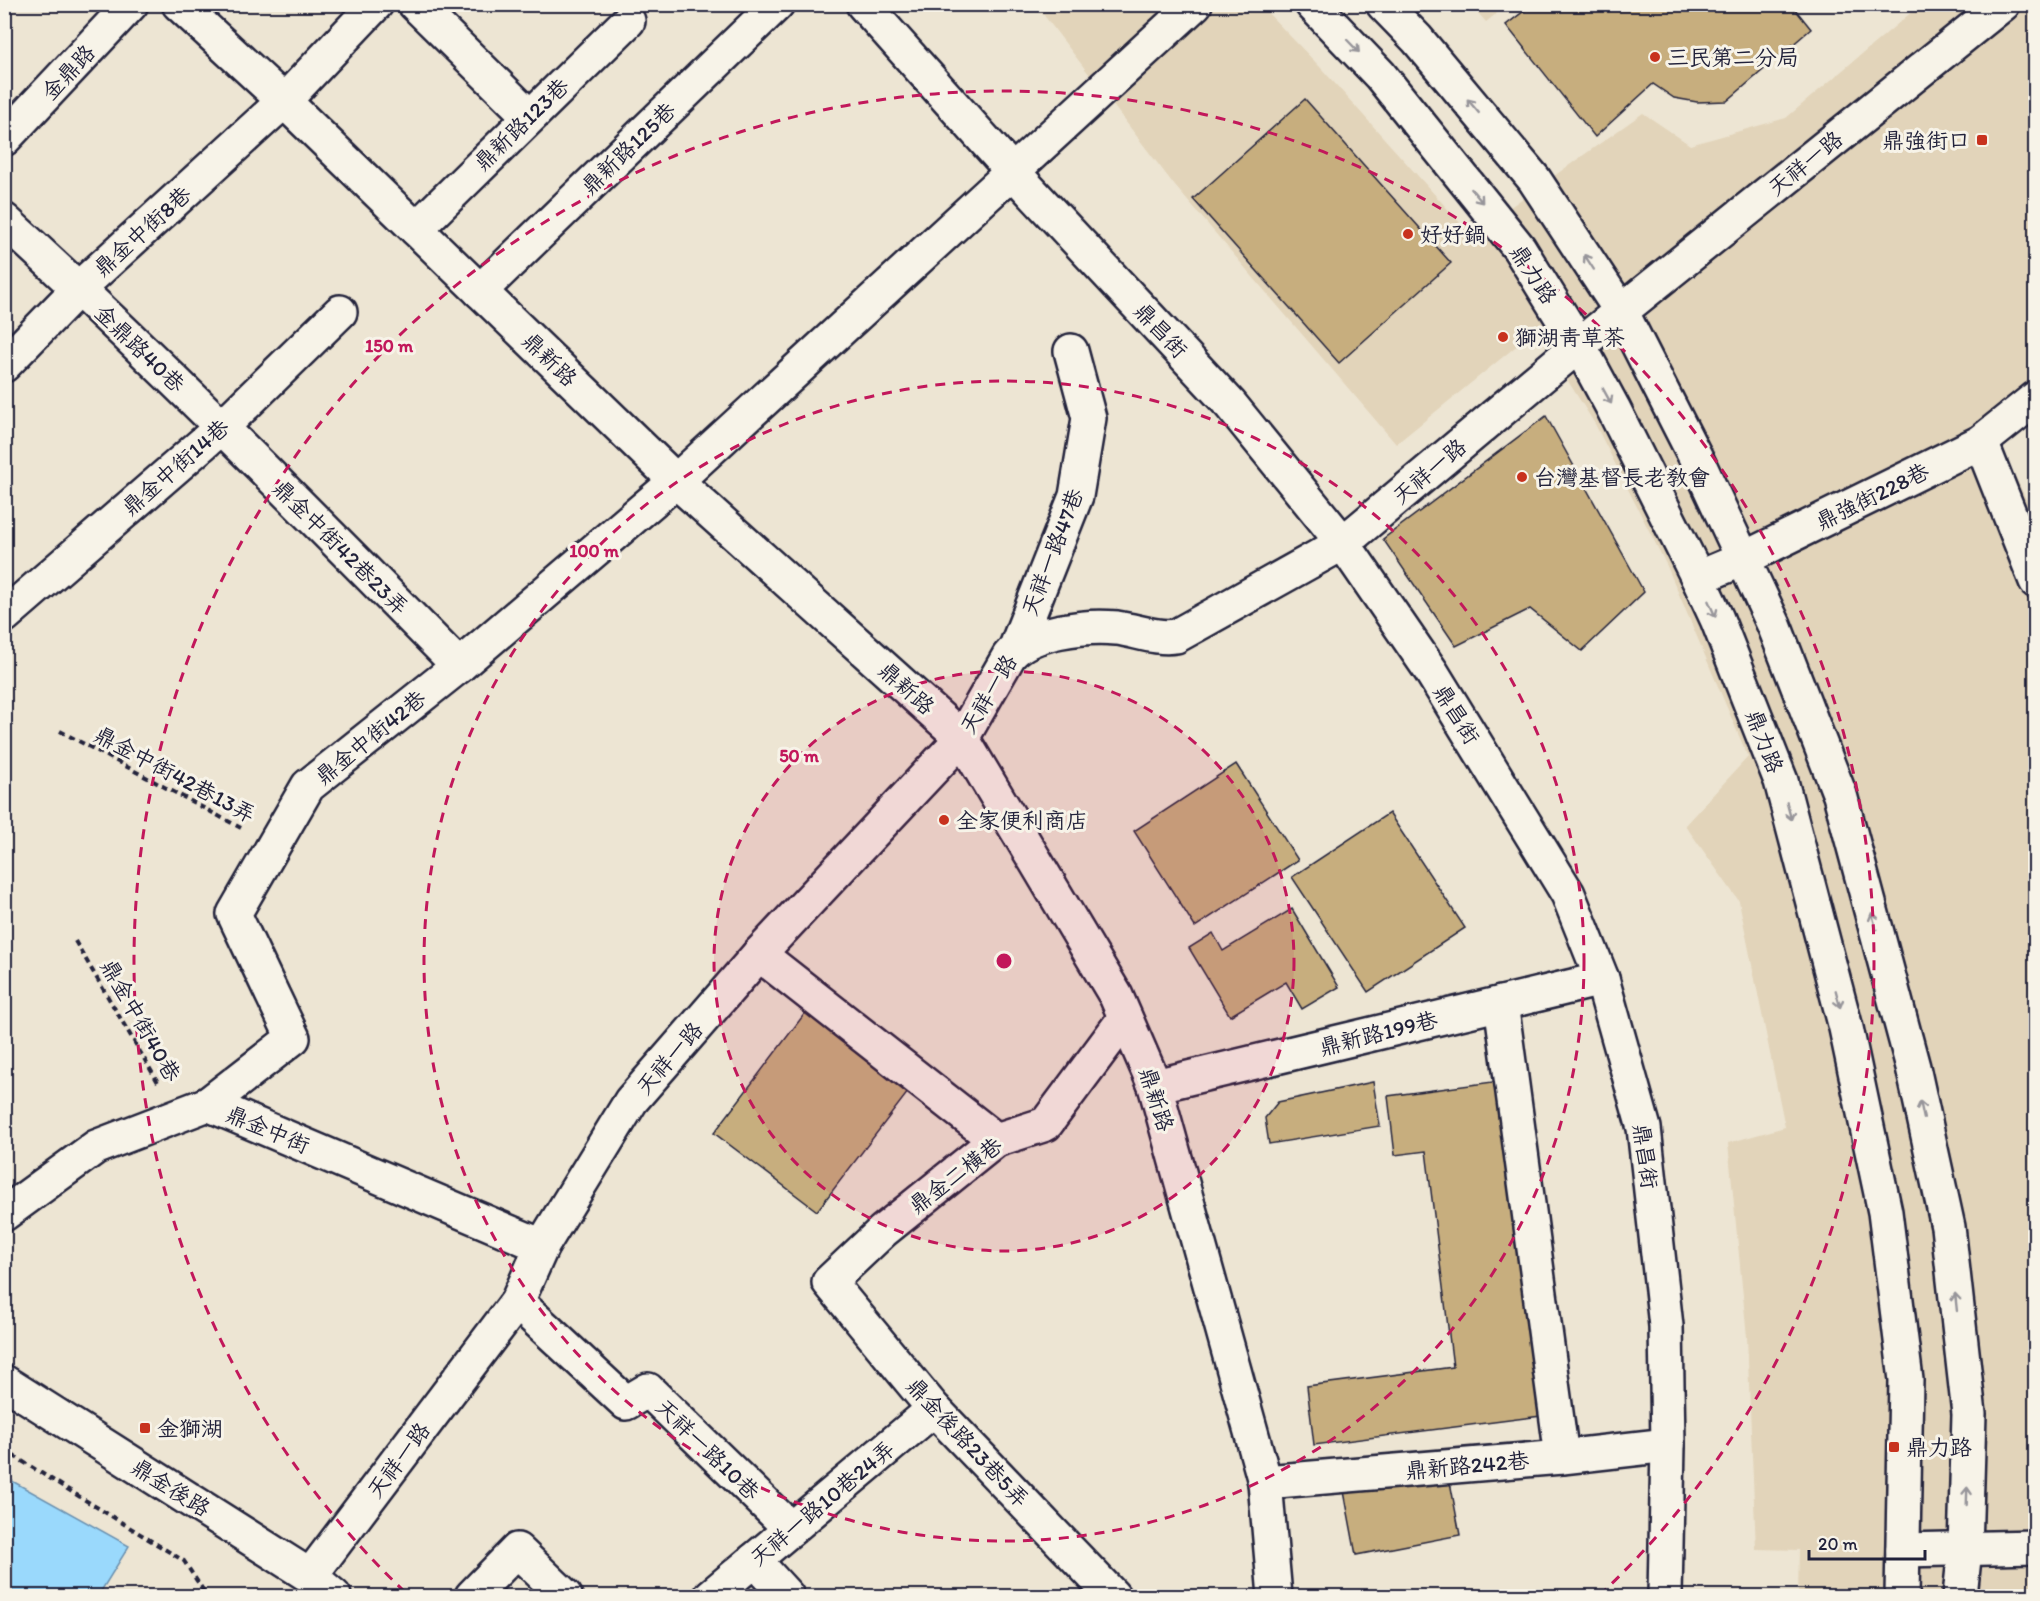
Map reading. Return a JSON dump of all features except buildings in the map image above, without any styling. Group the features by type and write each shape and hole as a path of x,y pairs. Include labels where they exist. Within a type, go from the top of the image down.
{"street":[{"name":"金鼎路","path":"4,139 131,4"},
{"name":"鼎新路","path":"179,4 284,101 676,481 962,738 1116,996 1155,1086 1265,1482 1275,1596"},
{"name":"鼎金中街8巷","path":"4,365 79,288 284,101 376,4"},
{"path":"415,4 529,116"},
{"name":"鼎新路125巷","path":"480,291 777,4"},
{"name":"鼎昌街","path":"862,4 1013,172 1230,404 1343,543 1431,671 1568,894 1602,979 1644,1128 1666,1326 1668,1445 1665,1596"},
{"name":"鼎金中街42巷","path":"208,1104 293,1038 234,914 308,786 459,666 676,481 1195,4"},
{"name":"鼎力路","path":"1312,4 1380,75 1519,248 1579,345 1613,408 1717,619 1781,782 1846,1028 1885,1212 1906,1380 1902,1596"},
{"path":"1383,4 1417,39 1534,179 1621,311 1698,462 1774,625 1840,795 1913,1067 1948,1227 1969,1414 1965,1549 1960,1596"},
{"name":"天祥一路","path":"322,1586 517,1302 542,1246 631,1101 759,954 962,738 1016,647 1028,641 1060,632 1095,629 1114,628 1161,638 1176,636 1343,543 1579,345 2003,4"},
{"name":"鼎新路123巷","path":"416,229 628,21"},
{"name":"金鼎路40巷","path":"4,220 79,288 222,427"},
{"name":"鼎金中街14巷","path":"4,616 222,427 340,312"},
{"name":"天祥一路47巷","path":"1016,647 1076,496 1089,418 1071,351"},
{"name":"鼎強街228巷","path":"1698,578 1743,559 1981,442 2036,398"},
{"name":"鼎金中街42巷23弄","path":"222,427 459,666"},
{"path":"1981,442 2036,581"},
{"path":"759,954 996,1140"},
{"name":"鼎新路199巷","path":"1155,1086 1602,979"},
{"path":"1501,1003 1562,1457"},
{"name":"鼎金二橫巷","path":"829,1282 883,1231 996,1140 1046,1124 1125,1018"},
{"name":"鼎金中街","path":"4,1214 96,1147 208,1104 542,1246"},
{"name":"鼎金後路23巷5弄","path":"829,1282 934,1409 1113,1596"},
{"name":"天祥一路10巷","path":"517,1302 626,1403 648,1390 790,1529"},
{"name":"鼎金後路","path":"4,1382 322,1586"},
{"name":"天祥一路10巷24弄","path":"711,1596 934,1409"},
{"name":"鼎新路242巷","path":"1265,1482 1562,1457 1668,1445"},
{"path":"1903,1550 2036,1547"},
{"path":"472,1596 517,1550 565,1596"},
{"path":"754,1560 787,1596"}],"path":[{"name":"鼎金中街42巷13弄","path":"60,731 274,846"},
{"name":"鼎金中街40巷","path":"75,940 177,1116"},
{"path":"4,1450 184,1561 207,1596"}],"shaded area":[{"path":"1036,5 1260,5 1320,67 1471,235 1643,113 1690,145 1786,118 1920,5 2035,5 2035,377 1987,417 2036,520 2035,1596 1798,1596 1799,1550 1756,1549 1747,1337 1728,1143 1785,1127 1739,901 1685,825 1748,757 1667,566 1595,424 1536,330 1396,444 1175,186"},
{"path":"1471,5 1507,5 1486,22"}],"water":[{"path":"5,1477 129,1546 98,1596 5,1596"}],"place":[{"name":"三民第二分局","path":"1655,57"},
{"name":"鼎強街口","path":"1982,140"},
{"name":"好好鍋","path":"1408,234"},
{"name":"獅湖青草茶","path":"1503,337"},
{"name":"台灣基督長老教會","path":"1522,477"},
{"name":"全家便利商店","path":"944,820"},
{"name":"金獅湖","path":"145,1428"},
{"name":"鼎力路","path":"1894,1447"}]}
